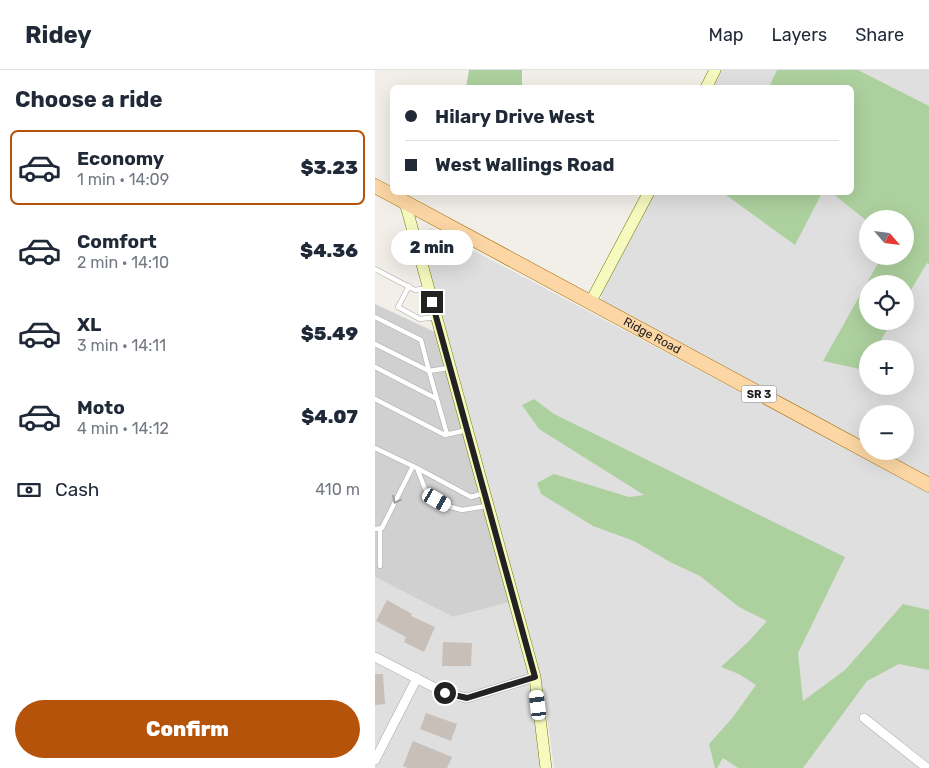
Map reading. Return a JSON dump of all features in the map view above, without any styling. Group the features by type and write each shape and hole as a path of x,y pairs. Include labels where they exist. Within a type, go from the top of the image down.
{"main road":[{"name":"Ridge Road","path":"375,186 390,194"},
{"name":"Ridge Road","path":"392,195 929,485"}],"street":[{"path":"708,85 715,70"},
{"path":"590,303 647,195"},
{"path":"405,202 535,677 546,768"},
{"path":"375,657 445,693 467,698 535,677"},
{"path":"375,760 417,678"},
{"path":"864,718 927,768"}],"lane":[{"path":"375,269 417,290 428,288"},
{"path":"409,286 398,306 420,319 436,317"},
{"path":"375,317 421,340 447,434"},
{"path":"375,344 429,371 450,367"},
{"path":"375,367 437,399"},
{"path":"375,399 445,435 467,430"},
{"path":"376,450 415,467 471,497 484,493"},
{"path":"415,467 427,494 448,506 462,510 488,506"},
{"path":"380,566 377,529 382,528 415,467"}],"shaded area":[{"path":"721,70 929,70 929,480 893,460 914,460 914,405 859,405 859,442 603,302 600,293 653,195 854,195 854,85 713,85"},
{"path":"431,228 859,455 859,460 869,460 929,492 929,768 554,768 544,693 422,247 421,233"},
{"path":"375,304 437,333 510,602 453,617 375,577"},
{"path":"375,577 453,617 510,602 533,693 542,768 375,768"}],"green space":[{"path":"469,70 522,70 522,85 466,85"},
{"path":"777,70 858,70 929,106 929,264 927,263 914,285 914,275 871,275 877,265 914,265 914,210 859,210 859,215 834,195 854,195 854,85 770,85"},
{"path":"726,195 821,195 795,245"},
{"path":"859,297 859,330 887,330 881,340 859,340 859,369 823,361"},
{"path":"534,399 554,414 845,557 798,653 803,701 845,670 903,604 929,610 929,670 899,664 867,681 803,768 738,768 723,758 717,768 715,768 709,744 733,717 756,685 739,674 721,667 767,621 739,607 700,576 670,562 634,541 593,526 541,494 537,483 554,474 629,497 644,495 539,429 522,405"}],"building":[{"path":"387,600 412,614 411,616 435,627 424,652 404,642 406,637 376,621"},
{"path":"443,642 472,643 471,666 442,666"},
{"path":"375,674 383,674 385,704 375,705"},
{"path":"426,713 457,724 451,741 420,729"},
{"path":"413,741 452,757 447,768 408,768 403,766"}],"route":[{"path":"432,302 535,677 467,698 445,693"}]}
